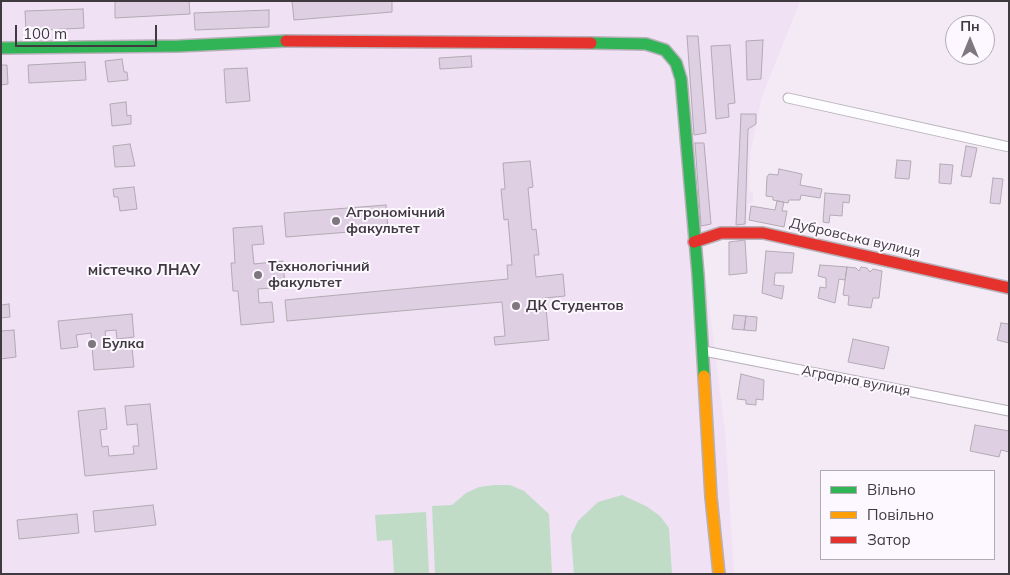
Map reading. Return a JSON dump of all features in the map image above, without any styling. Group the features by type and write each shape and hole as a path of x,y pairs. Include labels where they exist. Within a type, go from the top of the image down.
{"street":[{"path":"1,48 179,46 278,41 646,44 665,50 676,63 682,79 704,351 711,497 718,574"},
{"path":"788,98 1009,147"},
{"name":"Дубровська вулиця","path":"694,242 721,233 764,233 1009,288"},
{"name":"Аграрна вулиця","path":"704,351 1009,411"}],"shaded area":[{"path":"1,1 800,1 762,96 750,154 749,191 753,193 753,202 748,203 747,227 700,234 725,430 734,574 1,574"}],"green space":[{"path":"510,485 524,491 549,514 552,574 435,574 432,506 452,505 466,493 479,487"},
{"path":"622,495 646,506 660,516 669,528 672,574 574,574 571,535 578,521 598,502"},
{"path":"426,512 429,574 394,574 392,540 377,541 375,515"}],"building":[{"path":"115,1 189,1 190,14 115,18"},
{"path":"292,1 392,1 392,12 294,20"},
{"path":"83,9 84,28 26,31 25,11"},
{"path":"269,10 269,27 195,30 194,13"},
{"path":"687,36 698,36 706,133 694,135"},
{"path":"763,40 761,79 747,80 746,41"},
{"path":"730,45 735,103 728,104 729,117 716,119 711,46"},
{"path":"471,56 472,67 440,69 439,58"},
{"path":"122,59 124,72 127,72 128,80 108,82 105,61"},
{"path":"85,62 86,80 29,83 28,65"},
{"path":"1,65 7,65 8,84 1,85"},
{"path":"247,68 250,101 226,103 224,69"},
{"path":"126,102 127,116 131,115 131,124 112,126 110,104"},
{"path":"741,114 756,114 756,124 748,129 745,224 736,225"},
{"path":"695,143 704,143 711,224 701,226"},
{"path":"130,144 135,166 115,167 113,146"},
{"path":"966,146 977,148 971,177 961,176"},
{"path":"897,160 911,161 909,179 895,178"},
{"path":"530,161 533,187 528,188 532,230 536,229 539,255 534,255 536,277 563,274 565,296 545,298 549,340 495,345 494,337 505,336 502,302 287,321 285,300 508,279 507,265 512,265 508,219 504,220 501,189 505,189 503,163"},
{"path":"940,164 953,165 951,184 939,183"},
{"path":"779,169 802,174 800,185 822,189 820,198 801,195 800,200 789,200 788,203 773,200 773,197 766,196 767,177 769,174 778,175"},
{"path":"993,178 1003,179 1000,204 990,203"},
{"path":"134,187 137,209 120,211 118,197 114,197 113,189"},
{"path":"825,193 850,195 849,203 843,202 842,216 830,215 829,223 823,222"},
{"path":"777,201 784,202 782,211 787,211 784,227 749,220 751,206 775,210"},
{"name":"Агрономічний факультет","path":"386,205 388,229 286,237 284,213"},
{"name":"Технологічний факультет","path":"262,226 264,244 252,245 254,264 283,261 285,287 258,289 259,303 272,302 274,322 241,325 238,291 233,291 231,263 235,263 233,228"},
{"path":"745,240 747,273 729,275 729,242"},
{"path":"766,251 794,253 792,273 775,273 774,285 784,286 782,299 762,293"},
{"path":"820,265 847,267 845,280 839,279 835,303 818,298 820,287 826,288 826,278 818,276"},
{"path":"847,267 856,268 859,271 861,267 867,268 870,272 873,269 882,271 879,298 873,298 871,308 848,305 849,296 843,295"},
{"path":"9,304 10,317 1,318 1,305"},
{"path":"132,314 134,337 117,339 116,330 105,331 107,350 132,347 134,367 94,370 91,333 76,335 78,347 61,349 58,321"},
{"path":"734,315 746,316 744,330 732,329"},
{"path":"746,316 757,317 756,331 744,330"},
{"path":"1001,323 1009,324 1009,343 997,340"},
{"path":"14,330 16,357 1,359 1,331"},
{"path":"853,339 889,347 884,369 848,362"},
{"path":"741,374 764,380 763,400 756,399 756,405 746,404 746,400 737,399"},
{"path":"150,404 157,469 85,476 78,411 105,408 107,429 100,430 102,447 108,446 109,456 134,454 133,446 139,446 137,424 127,425 125,406"},
{"path":"975,425 1009,431 1009,452 1001,450 999,457 970,451"},
{"path":"153,505 156,525 95,532 93,511"},
{"path":"77,514 79,533 19,539 17,520"}],"traffic: fast":[{"path":"1,48 179,46 286,41"},
{"path":"591,43 646,44 665,50 676,63 681,79 698,275 704,376"}],"traffic: slow":[{"path":"704,376 711,497 719,574"}],"traffic: jam":[{"path":"286,41 591,43"},
{"path":"694,242 721,233 763,233 1009,288"}],"place":[{"name":"Агрономічний факультет","path":"336,221"},
{"name":"Технологічний факультет","path":"258,275"},
{"name":"ДК Студентов","path":"516,306"},
{"name":"Булка","path":"92,344"}],"district":[{"name":"містечко ЛНАУ","path":"144,270"}]}
